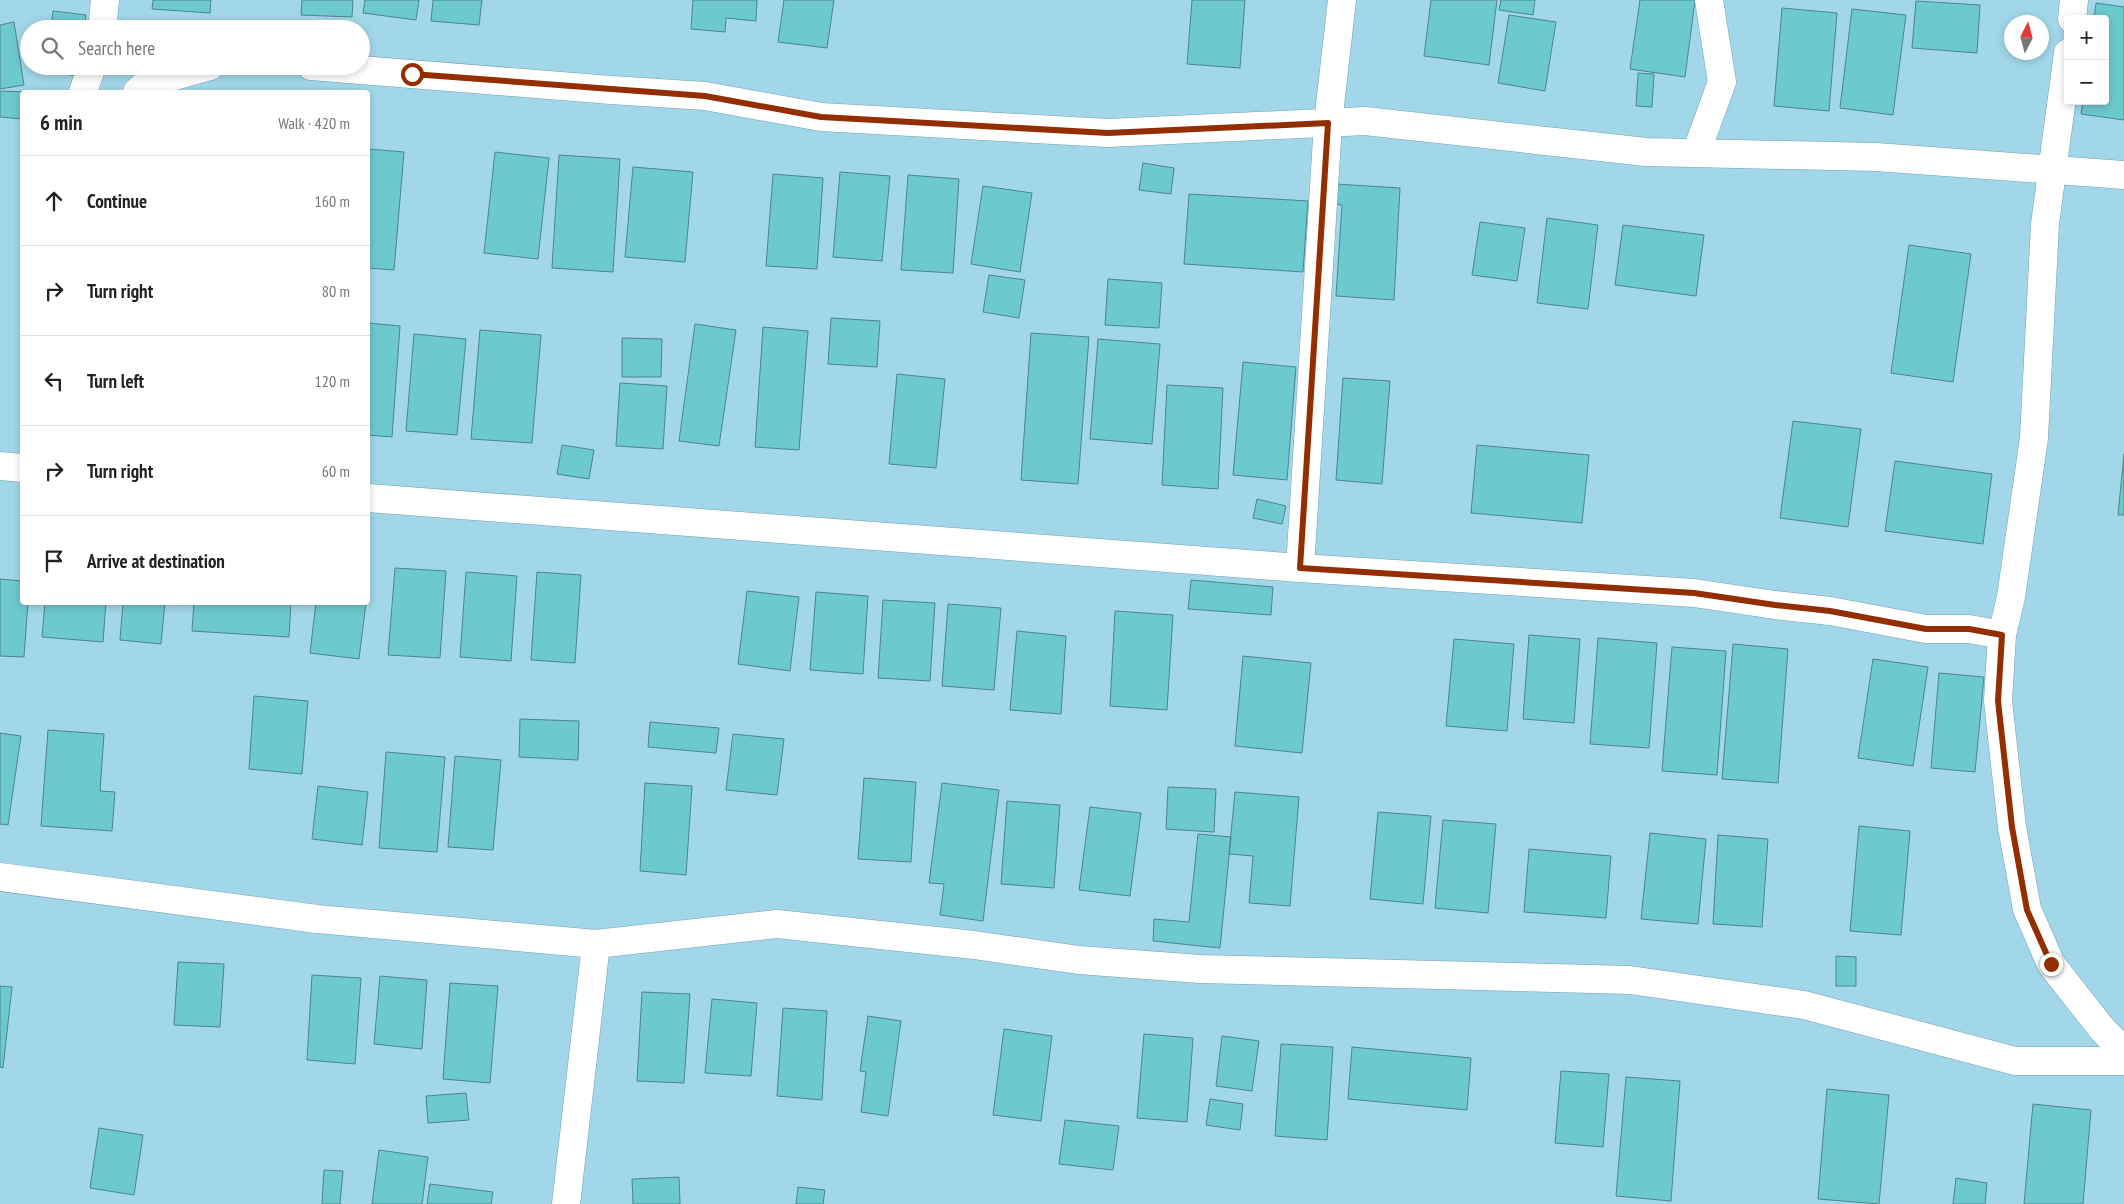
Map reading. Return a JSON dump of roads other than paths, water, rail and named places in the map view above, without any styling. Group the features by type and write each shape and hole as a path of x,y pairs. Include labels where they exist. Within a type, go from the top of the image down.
{"street":[{"path":"103,20 105,0"},
{"path":"1300,568 1328,123 1342,0"},
{"path":"1696,153 1722,82 1710,0"},
{"path":"2072,15 2074,0"},
{"path":"2067,60 2046,224 2034,438 2011,597 2002,635 1998,701 2012,827 2027,910 2051,964 2102,1029 2124,1051"},
{"path":"370,71 705,96 821,117 1098,133 1365,121 1646,152 1876,156 2124,174"},
{"path":"84,90 89,75"},
{"path":"139,90 146,84 178,75"},
{"path":"0,466 20,468"},
{"path":"370,498 1300,568 1694,593 1830,611 1926,629 1969,629 2002,635"},
{"path":"0,877 317,919 596,944 777,924 974,945 1080,960 1200,969 1630,980 1804,1004 2015,1061 2124,1061"},
{"path":"566,1204 596,944"}]}
